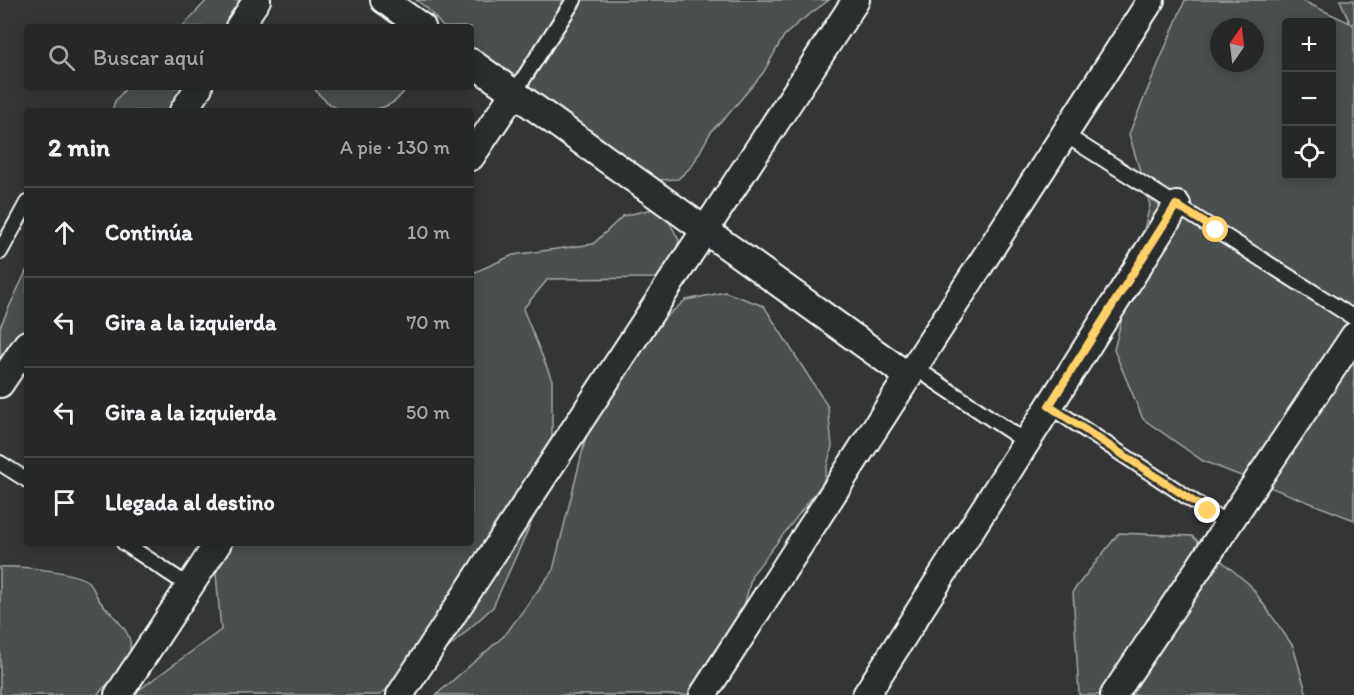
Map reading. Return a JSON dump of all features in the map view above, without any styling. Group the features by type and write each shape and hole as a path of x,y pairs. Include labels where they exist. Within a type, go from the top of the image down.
{"street":[{"path":"241,24 258,0"},
{"path":"384,0 418,24"},
{"path":"400,695 856,0"},
{"path":"703,695 1150,0"},
{"path":"474,64 705,230 911,371"},
{"path":"185,108 197,90"},
{"path":"474,152 513,93"},
{"path":"867,695 1176,205"},
{"path":"1114,695 1354,336"},
{"path":"0,384 24,348"},
{"path":"118,695 216,546"}],"lane":[{"path":"513,93 574,0"},
{"path":"1064,134 1354,318"},
{"path":"0,252 24,208"},
{"path":"911,371 1026,442"},
{"path":"1049,406 1228,524"},
{"path":"0,463 24,478"},
{"path":"129,546 189,586"}],"shaded area":[{"path":"207,0 261,0 229,24 185,24"},
{"path":"416,0 829,0 784,36 763,73 712,130 692,166 678,179 659,180 623,166 474,62 474,24 440,24 427,8"},
{"path":"1185,0 1301,0 1350,23 1340,0 1354,0 1354,24 1352,24 1354,26 1354,520 1203,461 1143,419 1114,350 1150,205 1129,134"},
{"path":"124,90 184,90 174,108 113,108 115,101"},
{"path":"316,90 405,90 389,105 380,108 336,108"},
{"path":"661,207 679,240 668,278 548,279 523,309 552,380 552,457 541,501 493,607 435,660 400,678 380,695 132,695 221,630 214,550 218,546 474,546 474,273 513,255 593,244 623,216"},
{"path":"24,275 24,345 0,373 0,327"},
{"path":"725,292 764,306 828,407 832,446 823,483 752,575 733,649 705,695 436,695 505,635 553,570 591,417 624,352 686,300"},
{"path":"1119,533 1192,536 1250,585 1293,646 1307,695 1079,695 1073,591"},
{"path":"0,567 45,570 80,577 89,583 99,600 122,626 130,639 128,656 125,663 97,695 0,695"}],"route":[{"path":"1208,511 1049,406 1176,205 1216,230"}]}
